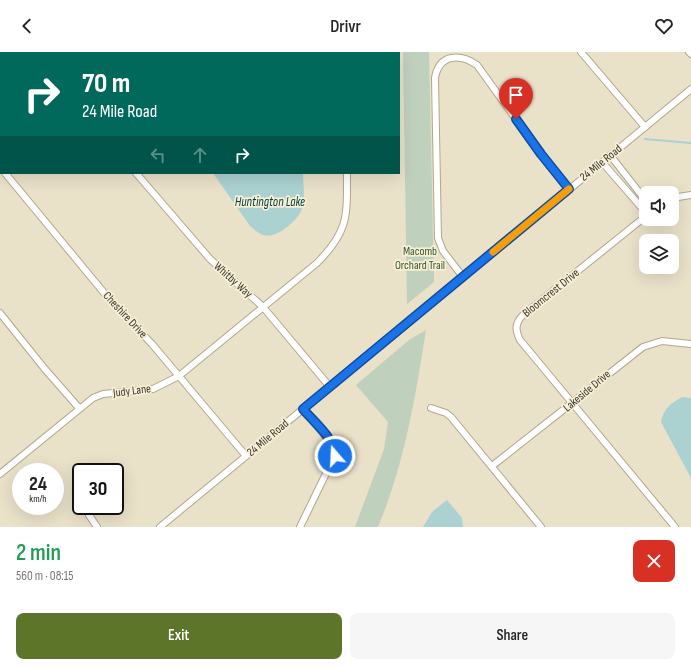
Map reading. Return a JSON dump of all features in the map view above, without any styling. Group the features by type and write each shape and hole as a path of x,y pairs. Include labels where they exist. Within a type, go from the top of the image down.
{"street":[{"path":"581,52 645,127"},
{"path":"463,277 443,251 438,238 435,78 438,66 449,58 456,57 472,61 477,65 541,154 569,189"},
{"name":"24 Mile Road","path":"160,527 691,89"},
{"path":"610,156 639,192"},
{"path":"602,162 639,205"},
{"name":"Cheshire Drive","path":"5,174 110,300 152,344 246,456"},
{"name":"Whitby Way","path":"137,174 210,259 263,307 330,387"},
{"name":"Judy Lane","path":"0,473 79,408 98,396 153,389 179,376 317,262 337,241 344,224 347,207 347,174"},
{"path":"679,197 691,195"},
{"name":"Bloomcrest Drive","path":"639,222 523,315 516,326 520,340 675,527"},
{"path":"0,313 44,368 79,408"},
{"name":"Lakeside Drive","path":"492,466 643,347 662,341 691,344"},
{"path":"431,408 446,413 451,417 539,524 531,527"},
{"path":"300,527 335,456 336,448 303,409"},
{"path":"89,515 97,527"}],"green space":[{"name":"Macomb Orchard Trail","path":"403,52 429,52 434,282 407,304"},
{"path":"426,330 408,430 387,503 378,527 355,527 384,449 388,422 356,385 409,340"}],"water":[{"name":"Huntington Lake","path":"214,174 303,174 303,206 295,220 285,229 268,236 263,235 250,226"},
{"path":"682,397 691,398 691,478 661,422 668,407"},
{"path":"447,500 462,518 463,527 423,527 432,512"}],"waterway":[{"path":"645,139 691,143"}],"slow traffic":[{"path":"493,252 569,189"}],"route":[{"path":"335,456 336,448 303,409 569,189 516,119"}]}
